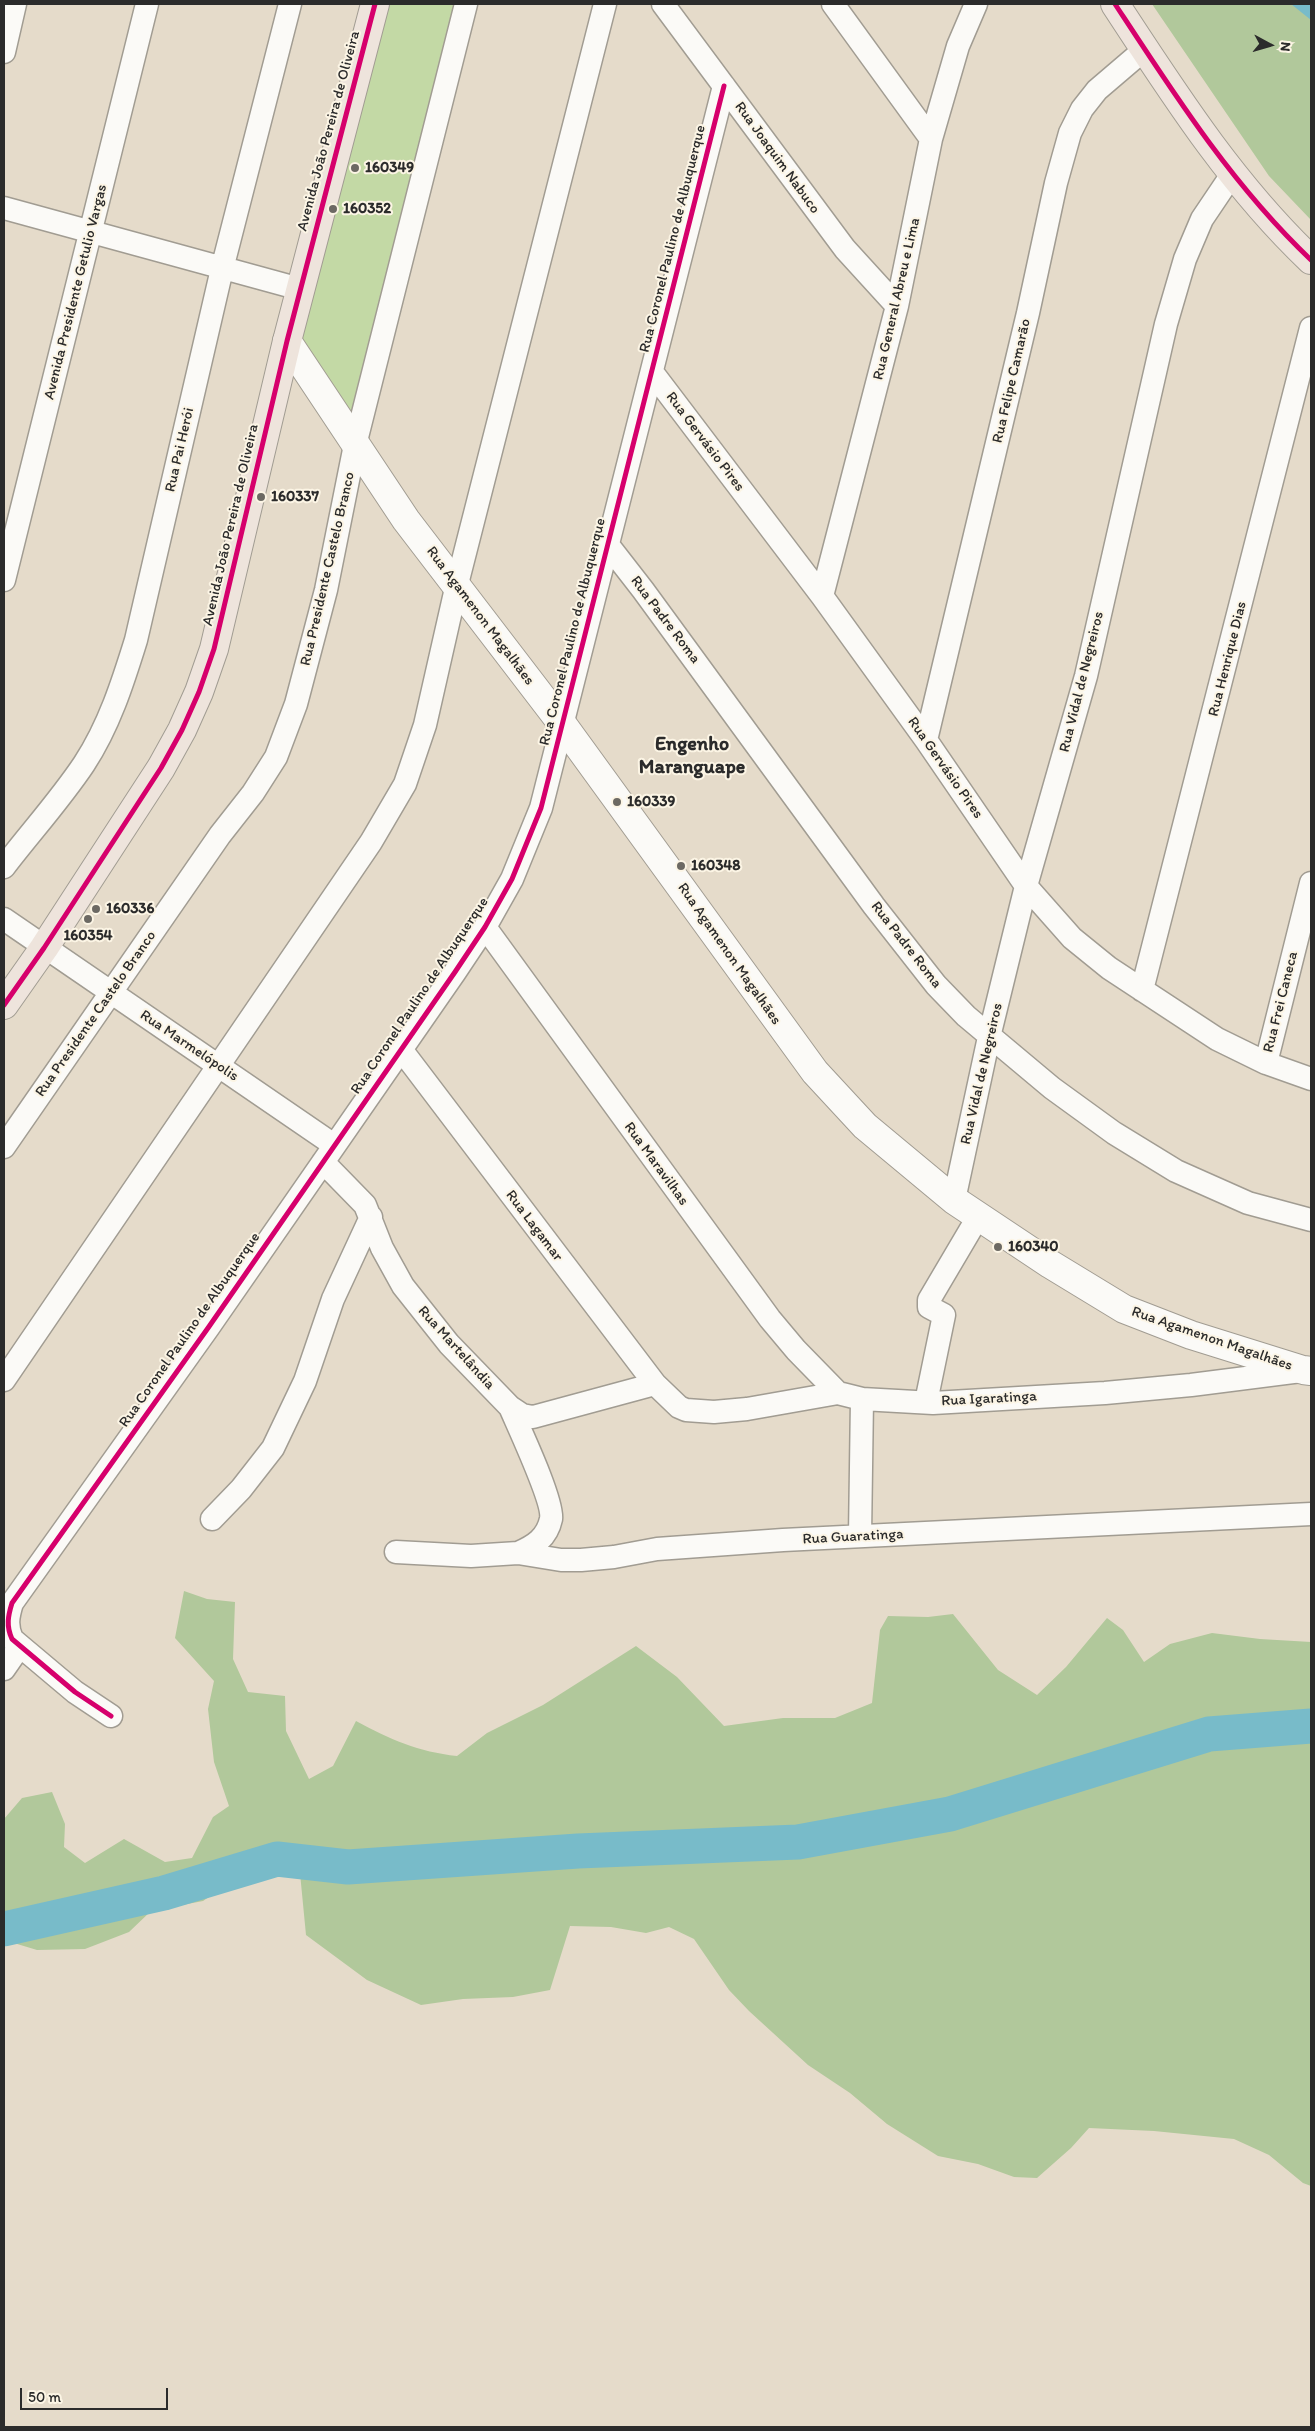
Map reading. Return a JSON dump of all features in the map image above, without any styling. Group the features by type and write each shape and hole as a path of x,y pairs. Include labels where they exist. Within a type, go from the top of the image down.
{"main road":[{"name":"Avenida João Pereira de Oliveira","path":"4,1005 44,948 160,768 182,730 199,692 214,648 300,289 375,4"},
{"path":"1115,4 1174,96 1216,154 1282,232 1311,260"}],"street":[{"path":"4,52 15,4"},
{"name":"Avenida Presidente Getulio Vargas","path":"4,580 147,4"},
{"name":"Rua Pai Herói","path":"4,867 84,764 103,730 121,687 136,640 222,269 290,4"},
{"name":"Rua Presidente Castelo Branco","path":"4,1148 220,835 253,793 276,756 296,704 326,590 355,445 466,4"},
{"path":"4,1380 371,842 405,784 425,724 457,584 606,4"},
{"name":"Rua Joaquim Nabuco","path":"663,4 845,249 897,306"},
{"path":"833,4 931,139"},
{"name":"Rua General Abreu e Lima","path":"822,596 897,306 931,139 958,46 976,4"},
{"name":"Rua Felipe Camarão","path":"926,740 1021,341 1056,183 1070,133 1082,110 1097,90 1145,49"},
{"name":"Rua Coronel Paulino de Albuquerque","path":"8,1600 328,1153 485,927 512,878 541,808 724,86"},
{"name":"Rua Vidal de Negreiros","path":"954,1200 989,1037 1026,886 1086,676 1166,324 1182,268 1202,219 1233,173"},
{"path":"4,208 300,289"},
{"name":"Rua Henrique Dias","path":"1142,990 1311,328"},
{"name":"Rua Agamenon Magalhães","path":"287,341 406,520 457,584 563,725 815,1072 865,1126 954,1200 1050,1264 1124,1309 1191,1335 1307,1370"},
{"name":"Rua Gervásio Pires","path":"652,372 822,596 926,740 1026,886 1072,938 1109,968 1217,1039 1266,1062 1311,1079"},
{"name":"Rua Padre Roma","path":"608,545 936,985 989,1037 1052,1088 1106,1127 1176,1171 1248,1203 1311,1220"},
{"name":"Rua Frei Caneca","path":"1266,1062 1311,883"},
{"name":"Rua Marmelópolis","path":"4,919 110,993 219,1065 328,1153"},
{"name":"Rua Maravilhas","path":"485,927 770,1319 796,1350 838,1393"},
{"name":"Rua Lagamar","path":"400,1048 655,1384 670,1400"},
{"name":"Rua Martelândia","path":"328,1153 371,1217 382,1248 403,1286 449,1344 510,1407 522,1414 533,1417 655,1384"},
{"path":"926,1402 944,1315 929,1307 929,1300 978,1216"},
{"path":"212,1519 274,1448 305,1381 333,1299 371,1217"},
{"name":"Rua Igaratinga","path":"670,1400 686,1410 714,1412 747,1409 838,1393 862,1399 926,1402 1105,1393 1191,1385 1307,1370"},
{"path":"860,1536 862,1399"},
{"path":"510,1407 552,1509 546,1534 534,1546 518,1553"},
{"name":"Rua Guaratinga","path":"396,1552 471,1556 518,1553 561,1560 581,1560 614,1557 658,1549 860,1536 1311,1514"},
{"path":"8,1600 8,1630 12,1640 75,1692 111,1716"},
{"path":"4,1670 20,1646"}],"green space":[{"path":"376,4 464,4 354,432 287,341"},
{"path":"1152,4 1311,4 1311,220 1269,176"},
{"path":"184,1591 207,1599 235,1602 233,1659 248,1692 285,1696 286,1731 309,1779 333,1766 356,1721 380,1734 405,1744 457,1756 487,1733 543,1705 636,1646 677,1677 724,1726 783,1718 835,1718 872,1703 880,1630 888,1616 928,1617 953,1614 998,1670 1037,1695 1066,1667 1107,1618 1123,1630 1144,1662 1170,1644 1212,1633 1260,1639 1311,1642 1311,2186 1303,2183 1269,2155 1234,2139 1154,2131 1089,2128 1071,2148 1037,2178 1014,2177 978,2164 938,2156 887,2124 850,2093 808,2065 729,1990 694,1939 669,1927 646,1933 611,1927 570,1926 550,1990 513,1997 463,1999 421,2005 367,1980 306,1935 300,1873 237,1878 203,1901 151,1911 129,1932 85,1949 37,1950 4,1940 4,1819 22,1798 52,1792 65,1824 64,1847 85,1863 124,1839 165,1862 192,1858 213,1817 229,1806 214,1762 208,1709 214,1681 175,1638"}],"water":[{"path":"1291,4 1311,4 1311,20"}],"waterway":[{"path":"4,1929 164,1893 277,1859 348,1867 578,1851 798,1842 950,1814 1209,1734 1311,1726"}],"cycle path":[{"path":"4,1005 44,948 161,768 182,730 199,692 214,649 287,341 375,4"},
{"path":"1115,4 1182,105 1230,170 1255,201 1311,260"},
{"path":"111,1716 75,1692 12,1639 8,1621 12,1603 208,1328 455,972 485,927 512,879 541,808 724,86"}],"place":[{"name":"160349","path":"355,168"},
{"name":"160352","path":"333,209"},
{"name":"160337","path":"261,497"},
{"name":"160339","path":"617,802"},
{"name":"160348","path":"681,866"},
{"name":"160336","path":"96,909"},
{"name":"160354","path":"88,919"},
{"name":"160340","path":"998,1247"}],"district":[{"name":"Engenho Maranguape","path":"692,756"}]}
